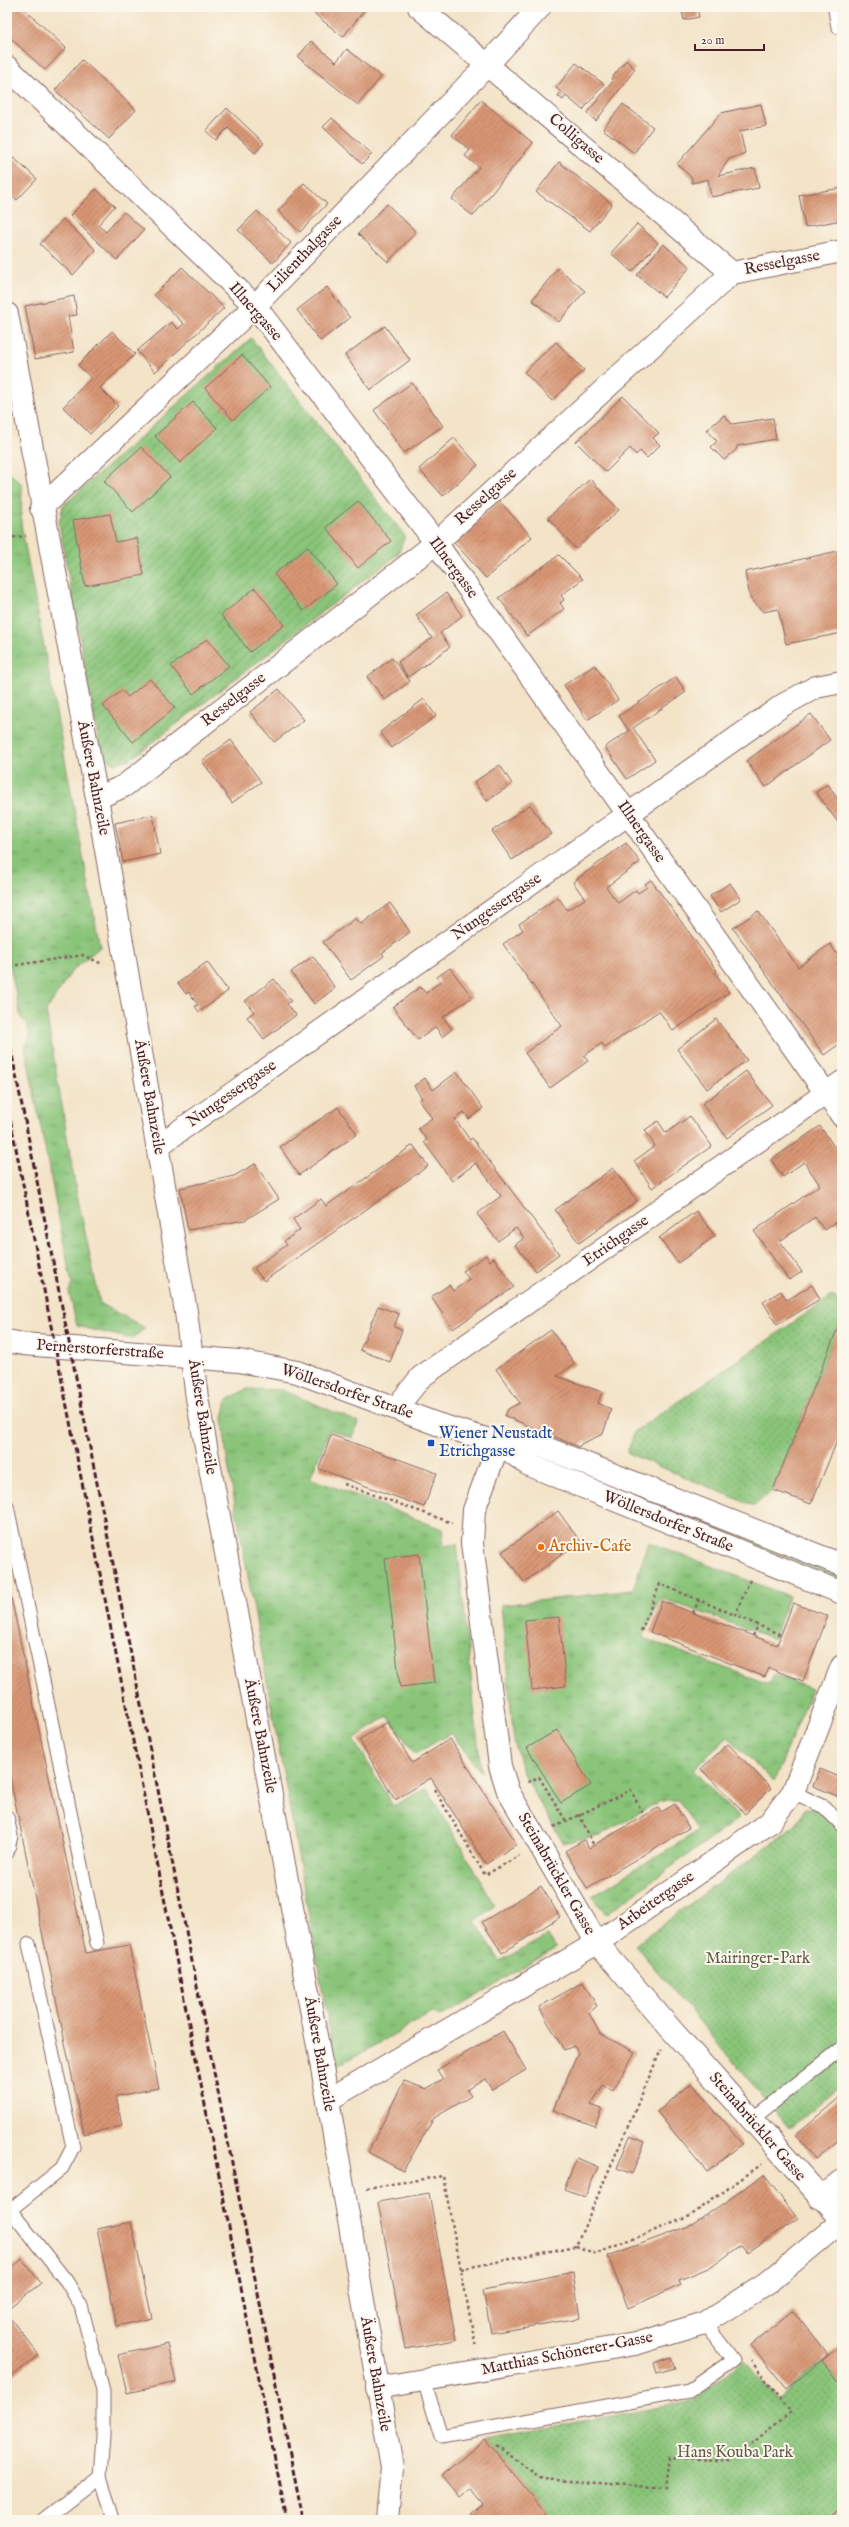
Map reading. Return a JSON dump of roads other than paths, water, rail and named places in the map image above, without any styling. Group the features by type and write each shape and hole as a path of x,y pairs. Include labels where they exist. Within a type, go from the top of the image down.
{"street":[{"name":"Colligasse","path":"419,7 488,64 732,273"},
{"name":"Lilienthalgasse","path":"41,508 255,306 488,64 540,7"},
{"path":"839,7 842,24"},
{"name":"Illnergasse","path":"7,67 255,306 436,543 629,814 834,1088 842,1116"},
{"name":"Resselgasse","path":"97,798 124,786 436,543 732,273 842,252"},
{"name":"Äußere Bahnzeile","path":"7,314 41,508 97,798 158,1146 199,1406 328,2100 377,2388 392,2467 387,2520"},
{"name":"Nungessergasse","path":"158,1146 629,814 782,704 816,687 842,682"},
{"name":"Etrichgasse","path":"396,1408 421,1377 834,1088"},
{"name":"Pernerstorferstraße","path":"7,1341 23,1344 192,1357"},
{"name":"Wöllersdorfer Straße","path":"192,1357 239,1361 297,1372 437,1424 499,1443 542,1446 842,1564"},
{"name":"Wöllersdorfer Straße","path":"499,1443 527,1464 842,1593"},
{"name":"Steinabrückler Gasse","path":"499,1443 474,1510 472,1543 500,1766 508,1791 597,1942 670,2028 820,2199 842,2221"},
{"name":"Arbeitergasse","path":"328,2100 597,1942 769,1823 792,1792 842,1666"},
{"path":"820,2199 842,2182"},
{"name":"Matthias Schönerer-Gasse","path":"377,2388 635,2344 705,2323 766,2284 842,2221"}],"lane":[{"path":"7,1506 97,1943"},
{"path":"792,1792 824,1807 842,1825"},
{"path":"7,1817 11,1836 7,1853"},
{"path":"30,1944 73,2148 62,2168 8,2208 66,2282 81,2306 102,2391 103,2436 100,2476 113,2520"},
{"path":"751,2120 842,2048"},
{"path":"424,2380 440,2436 689,2391 733,2360 705,2323"},
{"path":"43,2520 100,2476"}],"railway":[{"path":"7,1030 303,2520"},
{"path":"7,1103 287,2520"}],"place":[{"name":"Wiener Neustadt Etrichgasse","path":"431,1443"},
{"name":"Archiv-Cafe","path":"541,1547"}],"park label":[{"name":"Mairinger-Park","path":"758,1959"},
{"name":"Hans Kouba Park","path":"735,2453"}]}
